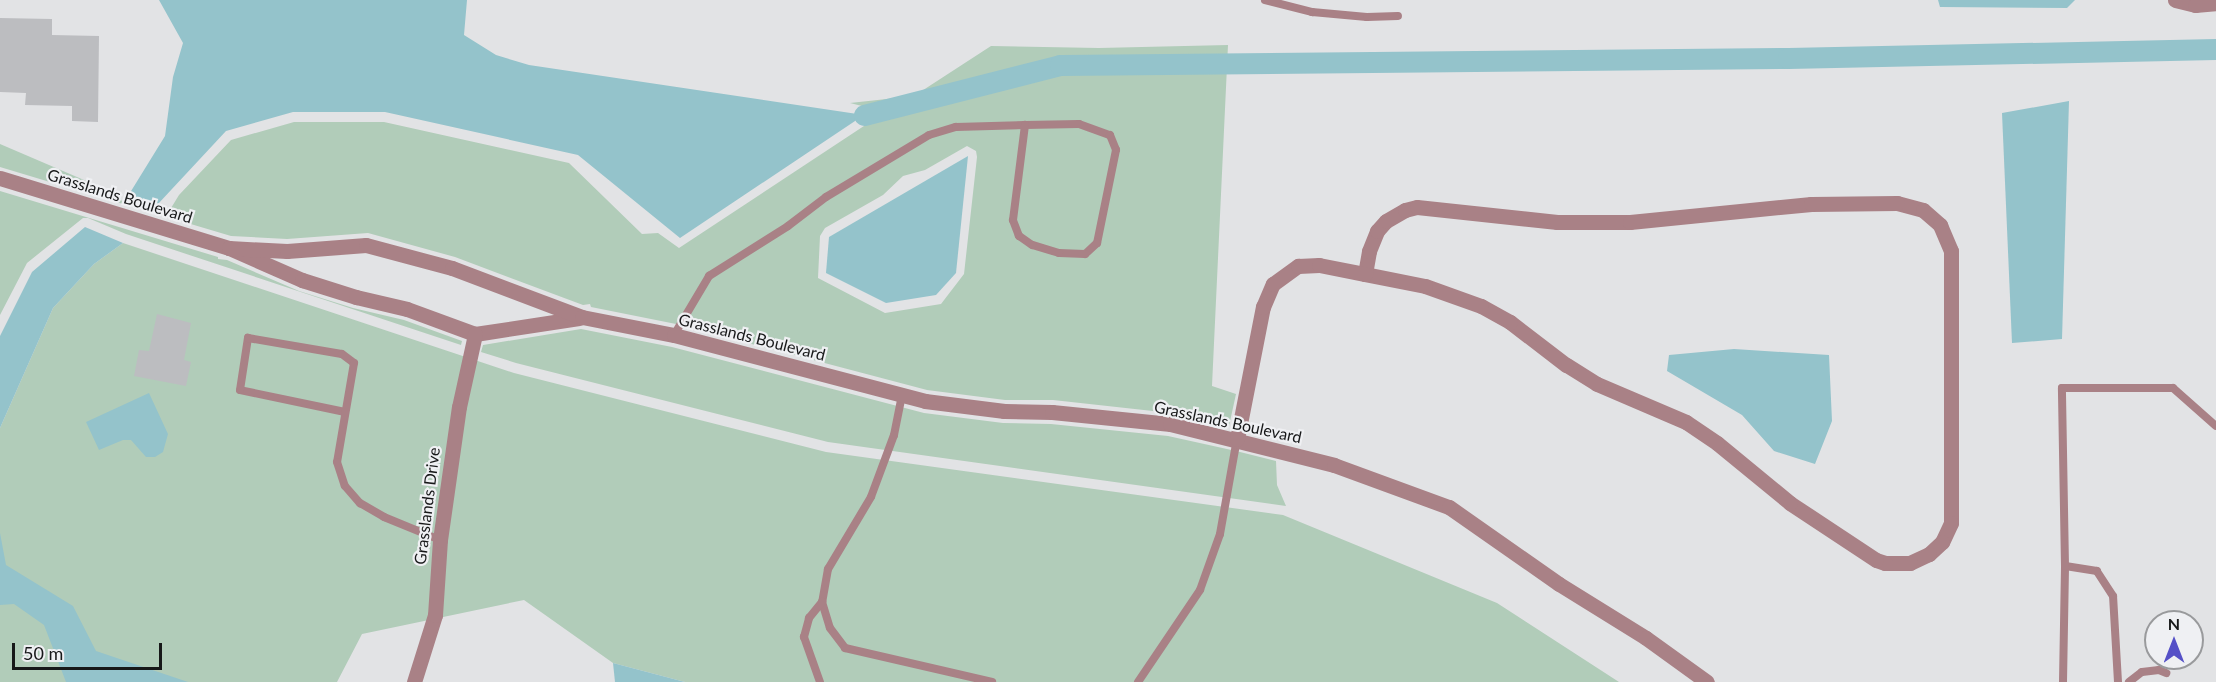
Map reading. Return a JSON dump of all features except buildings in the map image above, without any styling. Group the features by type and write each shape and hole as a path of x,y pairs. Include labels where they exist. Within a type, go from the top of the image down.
{"street":[{"path":"2175,0 2195,5 2216,3"},
{"name":"Grasslands Boulevard","path":"0,178 229,248 302,280 356,297 407,309 476,334 582,317"},
{"path":"1237,439 1263,307 1273,284 1298,266 1319,265 1425,286 1481,306 1510,322 1566,365 1597,384 1686,422 1717,443 1790,503 1876,560 1885,563 1911,563 1929,554 1941,542 1951,523 1951,251 1940,225 1923,210 1897,203 1812,204 1682,219 1557,222 1417,207 1395,215 1377,231 1369,251 1365,274"},
{"name":"Grasslands Boulevard","path":"229,248 287,251 366,245 452,268 582,317 674,335 925,401 1004,411 1052,412 1170,424 1334,465 1449,507 1559,584 1646,638 1707,682"},
{"name":"Grasslands Drive","path":"414,682 435,615 440,540 459,407 476,334"}],"lane":[{"path":"1265,0 1312,12 1367,17 1398,15"},
{"path":"674,335 709,276 788,226 826,197 929,135 956,127 1025,125 1080,124 1110,135 1116,150 1097,243 1085,254 1059,253 1032,245 1019,236 1013,220 1025,125"},
{"path":"345,412 240,390 248,338 342,354 354,363 337,462 345,486 360,503 384,517 440,540"},
{"path":"2063,682 2065,566 2062,388 2173,388 2216,426"},
{"path":"902,395 894,435 872,497 828,569 822,602 830,628 845,648 992,682"},
{"path":"1138,682 1200,590 1220,534 1237,439"},
{"path":"2065,566 2097,571 2113,596 2118,682"},
{"path":"820,682 804,637 809,618 822,602"},
{"path":"2129,682 2142,672 2159,670 2166,673"}],"green space":[{"path":"1228,45 1212,386 1236,394 1229,426 1171,413 1053,400 1005,400 927,390 676,324 591,307 590,304 583,305 455,257 368,233 287,239 231,236 147,211 168,213 179,195 231,140 294,122 384,122 569,163 642,234 658,233 679,248 870,122 872,114 870,108 850,103 914,96 991,46 1099,48","holes":["967,146 976,151 964,274 941,304 885,313 818,278 820,236 825,228 883,195 903,176 925,170"]},
{"path":"0,144 119,195 123,204 0,167"},
{"path":"0,191 227,260 299,291 353,308 404,320 462,341 461,345 126,234 88,218 83,218 27,263 0,315"},
{"path":"123,243 514,373 826,452 1283,515 1497,603 1619,682 685,682 613,663 524,600 362,634 337,682 0,682 0,428 53,308 94,264"},
{"path":"581,329 672,347 924,413 1003,423 1051,424 1168,436 1276,461 1277,485 1286,506 828,442 516,363 481,352 483,345"}],"water":[{"path":"159,0 467,0 464,35 496,55 529,65 864,115 680,238 578,155 385,112 293,112 226,131 158,204 128,196 165,136 173,77 183,43"},
{"path":"1938,0 2075,0 2067,8 1940,7"},
{"path":"2069,101 2062,339 2012,343 2002,113"},
{"path":"968,156 956,273 936,295 886,303 826,273 829,237"},
{"path":"85,227 123,243 94,264 53,308 0,428 0,336 32,272"},
{"path":"1734,349 1829,355 1832,421 1815,464 1774,451 1742,415 1667,371 1669,355"},
{"path":"149,393 168,434 163,452 155,457 146,457 131,440 123,440 99,450 86,422"},
{"path":"0,533 6,565 73,606 96,651 188,682 66,682 44,625 14,604 0,605"},
{"path":"613,663 685,682 615,682"}],"waterway":[{"path":"864,115 1060,65 1788,58 2216,49"}]}
